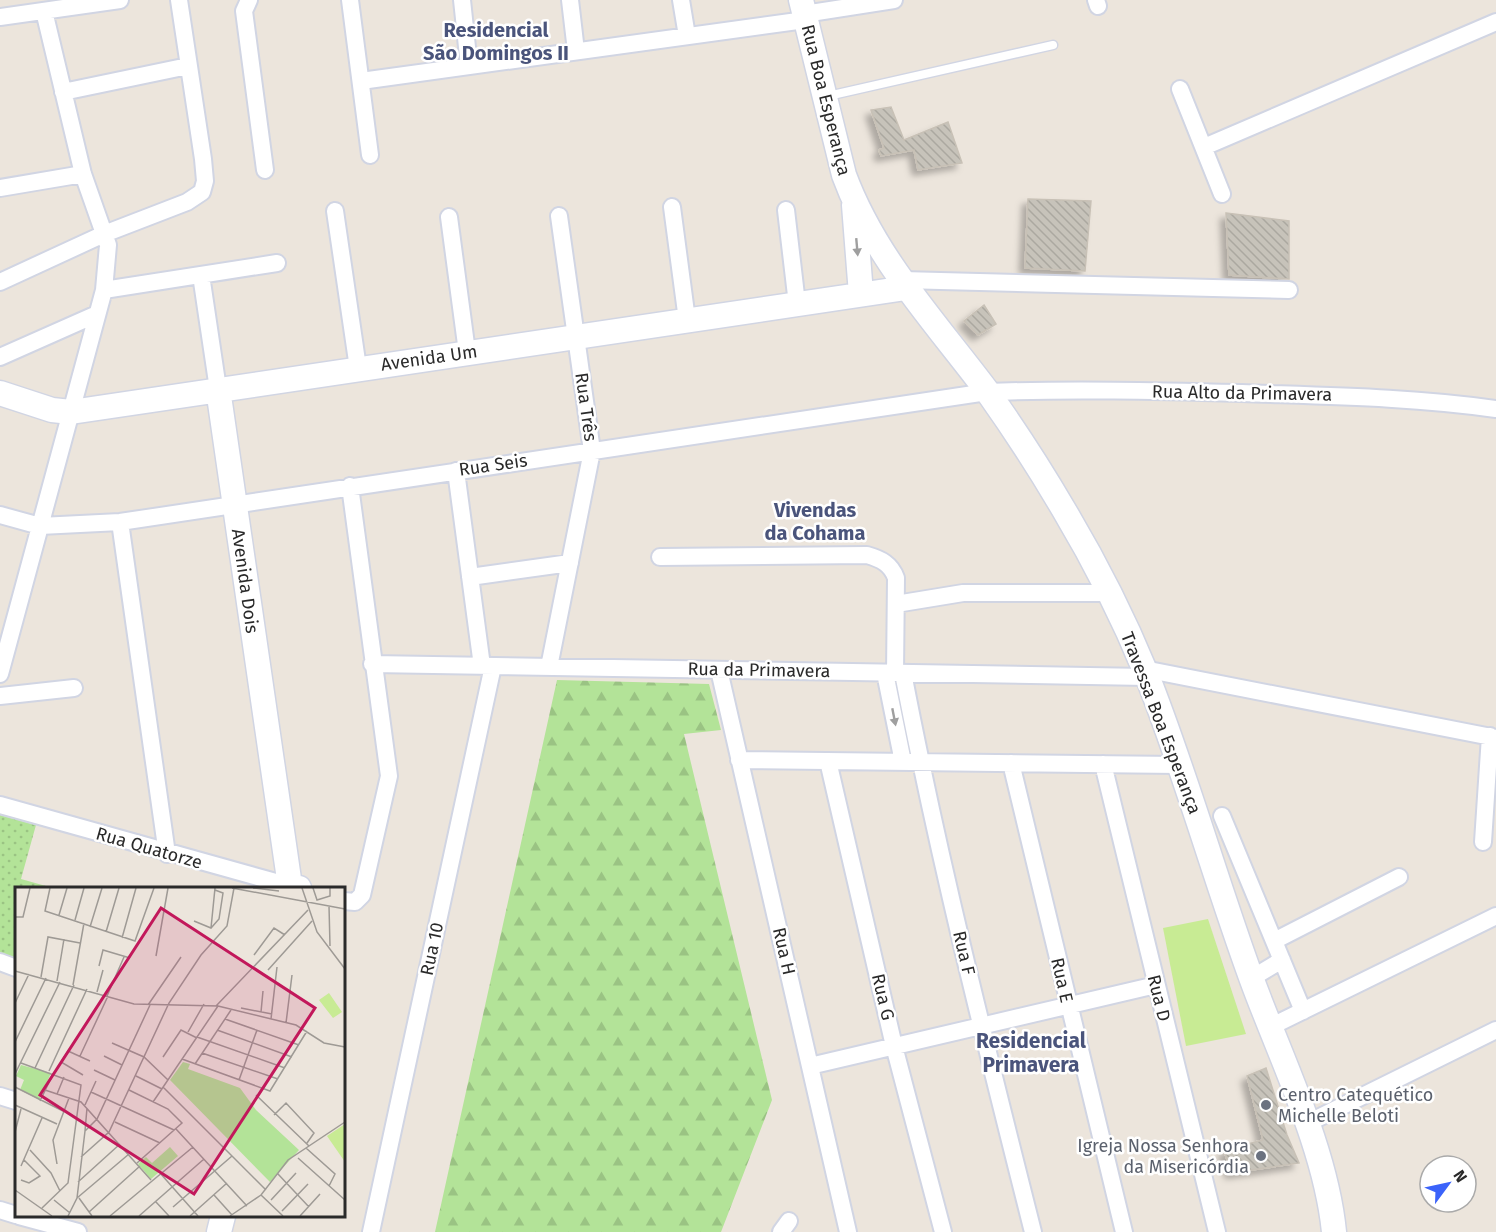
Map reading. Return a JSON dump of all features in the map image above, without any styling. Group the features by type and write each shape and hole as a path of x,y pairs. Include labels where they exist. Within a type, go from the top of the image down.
{"street":[{"path":"0,17 120,0"},
{"path":"0,282 202,192 205,181 179,0"},
{"path":"350,0 370,155"},
{"path":"462,0 469,66"},
{"path":"570,0 576,51"},
{"path":"681,0 687,36"},
{"path":"361,81 687,36 803,11 894,0"},
{"path":"246,5 265,170"},
{"path":"0,674 6,631 40,526 104,290 109,257 104,234 83,174 44,11"},
{"name":"Rua Boa Esperança","path":"803,11 853,200"},
{"path":"1204,147 1496,22"},
{"path":"63,92 188,66"},
{"path":"1180,89 1222,194"},
{"path":"0,188 83,174"},
{"path":"853,200 861,294"},
{"name":"Travessa Boa Esperança","path":"853,200 904,284 987,392 1065,510 1109,593 1146,673 1252,978 1306,1124 1328,1190 1334,1232"},
{"path":"672,207 687,320"},
{"path":"786,210 797,304"},
{"path":"335,211 358,368"},
{"name":"Rua Três","path":"549,667 592,451 558,216"},
{"path":"449,217 467,352"},
{"path":"104,290 277,263"},
{"name":"Avenida Dois","path":"201,275 233,504 295,887"},
{"path":"904,284 1289,290"},
{"name":"Avenida Um","path":"0,393 52,410 71,412 797,304 861,294 904,284"},
{"path":"0,357 97,314"},
{"name":"Rua Alto da Primavera","path":"987,392 1107,390 1374,397 1441,401 1496,409"},
{"name":"Rua Seis","path":"0,515 40,526 120,522 987,392"},
{"name":"Rua 10","path":"371,1232 488,666 470,577 456,471"},
{"path":"347,902 355,902 362,895 388,776 350,486"},
{"path":"120,522 167,854"},
{"path":"660,557 867,555 885,562 894,572 896,604 894,673 903,762"},
{"path":"470,577 570,563"},
{"path":"896,604 963,593 1109,593"},
{"name":"Rua da Primavera","path":"372,664 894,673 1146,673 1493,737"},
{"name":"Rua H","path":"719,670 848,1232"},
{"name":"Rua F","path":"894,673 920,762 981,1025 1033,1232"},
{"path":"0,696 74,688"},
{"path":"1483,842 1493,737"},
{"path":"739,760 1179,765"},
{"name":"Rua G","path":"828,761 894,1046 944,1232"},
{"name":"Rua E","path":"1011,763 1124,1232"},
{"name":"Rua D","path":"1103,764 1217,1232"},
{"name":"Rua Quatorze","path":"0,804 167,854 295,887"},
{"path":"1222,816 1303,1011"},
{"path":"1274,941 1399,877"},
{"path":"1270,1027 1496,916"},
{"path":"1252,978 1282,960"},
{"path":"0,962 15,968"},
{"path":"810,1066 1156,985"},
{"path":"1306,1124 1496,1030"},
{"path":"0,1096 15,1101"},
{"path":"0,1210 15,1214"},
{"path":"25,1217 78,1232"},
{"path":"219,1232 223,1217"}],"lane":[{"path":"824,97 1053,45"}],"green space":[{"path":"557,680 709,684 721,730 684,734 772,1100 721,1232 435,1232"},
{"path":"0,815 36,825 21,879 49,887 15,887 15,958 0,954"},
{"path":"1208,919 1246,1034 1186,1046 1163,928"}],"building":[{"path":"891,107 904,140 948,122 962,163 918,170 914,150 881,156 879,150 884,148 871,110"},
{"path":"1028,199 1091,201 1085,271 1025,268"},
{"path":"1226,213 1289,221 1289,279 1229,275"},
{"path":"984,305 996,324 978,335 964,321"},
{"path":"1266,1068 1287,1135 1299,1163 1231,1173 1224,1150 1263,1140 1247,1076"}],"place":[{"name":"Centro Catequético Michelle Beloti","path":"1266,1105"},
{"name":"Igreja Nossa Senhora da Misericórdia","path":"1261,1156"}],"district":[{"name":"Residencial São Domingos II","path":"496,42"},
{"name":"Vivendas da Cohama","path":"815,522"},
{"name":"Residencial Primavera","path":"1031,1053"}]}
